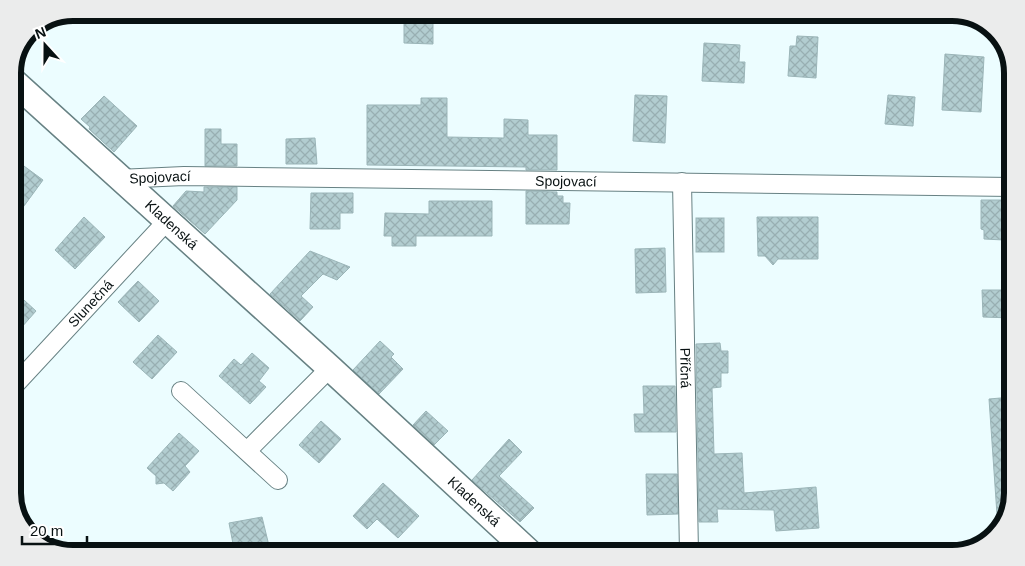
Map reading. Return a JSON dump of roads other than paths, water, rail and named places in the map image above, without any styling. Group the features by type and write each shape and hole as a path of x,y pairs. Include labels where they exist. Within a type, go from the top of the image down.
{"main road":[{"name":"Kladenská","path":"21,88 118,179 330,368 520,545"}],"street":[{"name":"Spojovací","path":"118,179 184,176 1004,187"},
{"name":"Příčná","path":"682,182 688,545"},
{"name":"Slunečná","path":"21,377 167,221"},
{"path":"247,451 330,368"},
{"path":"181,391 278,480"}]}
